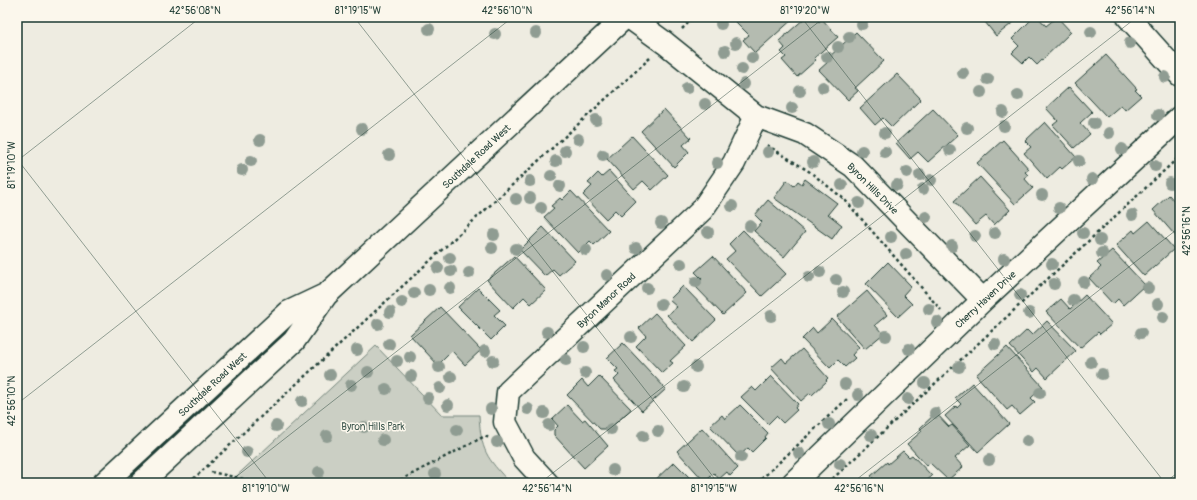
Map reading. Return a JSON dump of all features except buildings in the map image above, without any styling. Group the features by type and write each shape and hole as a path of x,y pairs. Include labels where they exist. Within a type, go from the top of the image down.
{"street":[{"name":"Southdale Road West","path":"141,483 294,341 326,295 626,17"},
{"name":"Byron Hills Drive","path":"629,17 665,43 756,116 805,134 853,166 983,300"},
{"path":"1128,17 1180,75"},
{"name":"Byron Manor Road","path":"547,483 524,458 505,422 508,392 702,210 734,163 756,116"},
{"name":"Cherry Haven Drive","path":"793,483 983,300 1180,117"},
{"name":"Southdale Road West","path":"104,483 289,312 326,295"}],"path":[{"path":"687,24 694,17"},
{"path":"189,483 651,57"},
{"path":"767,144 810,172 844,199 942,310 936,315"},
{"path":"828,483 1180,156"},
{"path":"757,483 849,396"},
{"path":"395,483 485,436 491,438"},
{"path":"211,472 262,483"}],"green space":[{"name":"Byron Hills Park","path":"376,346 442,415 479,415 481,437 486,453 490,460 510,483 229,483"}]}
